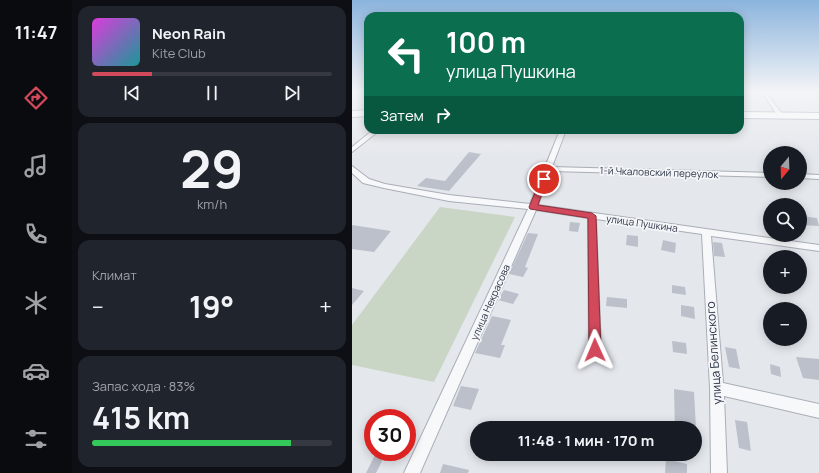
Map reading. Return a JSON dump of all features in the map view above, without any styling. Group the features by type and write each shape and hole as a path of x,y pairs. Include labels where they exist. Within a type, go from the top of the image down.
{"main road":[{"path":"744,115 819,115"}],"street":[{"path":"352,150 372,134"},
{"name":"улица Некрасова","path":"412,473 533,207 561,134"},
{"name":"улица Пушкина","path":"352,168 366,181 384,186 449,198 533,207 819,248"},
{"name":"1-й Чкаловский переулок","path":"548,169 763,175"},
{"path":"807,176 819,177"},
{"path":"592,216 595,350"},
{"name":"улица Белинского","path":"706,232 717,388 719,473"},
{"path":"717,388 819,412"}],"green space":[{"path":"440,207 515,217 434,382 352,365 352,325"}],"building":[{"path":"469,152 481,154 449,191 417,186 426,178 445,181"},
{"path":"807,217 817,218 819,226 807,225"},
{"path":"570,222 580,223 578,232 569,231"},
{"path":"352,225 391,231 374,252 352,249"},
{"path":"528,233 538,234 525,267 528,268 523,277 509,274"},
{"path":"627,235 638,236 638,247 626,245"},
{"path":"663,240 676,243 675,253 661,250"},
{"path":"713,242 722,243 725,257 714,256"},
{"path":"672,285 685,287 686,295 672,293"},
{"path":"352,288 364,291 352,305"},
{"path":"504,290 519,294 513,304 498,300"},
{"path":"607,297 627,299 627,308 606,306"},
{"path":"681,305 694,307 695,319 681,316"},
{"path":"492,316 511,320 501,345 505,345 500,358 475,353"},
{"path":"672,341 686,343 687,354 673,352"},
{"path":"725,347 736,349 740,369 729,367"},
{"path":"796,357 819,359 819,380 803,378"},
{"path":"770,364 780,367 781,377 771,374"},
{"path":"461,386 479,389 471,410 453,406"},
{"path":"674,389 694,392 696,421 675,421"},
{"path":"735,420 747,422 751,451 739,448"},
{"path":"372,461 382,461 376,473 366,473"},
{"path":"666,461 674,461 687,464 687,473 665,473"},
{"path":"443,464 469,470 468,473 440,473"}],"route":[{"path":"544,179 534,201 533,207 592,216 595,350"}]}
